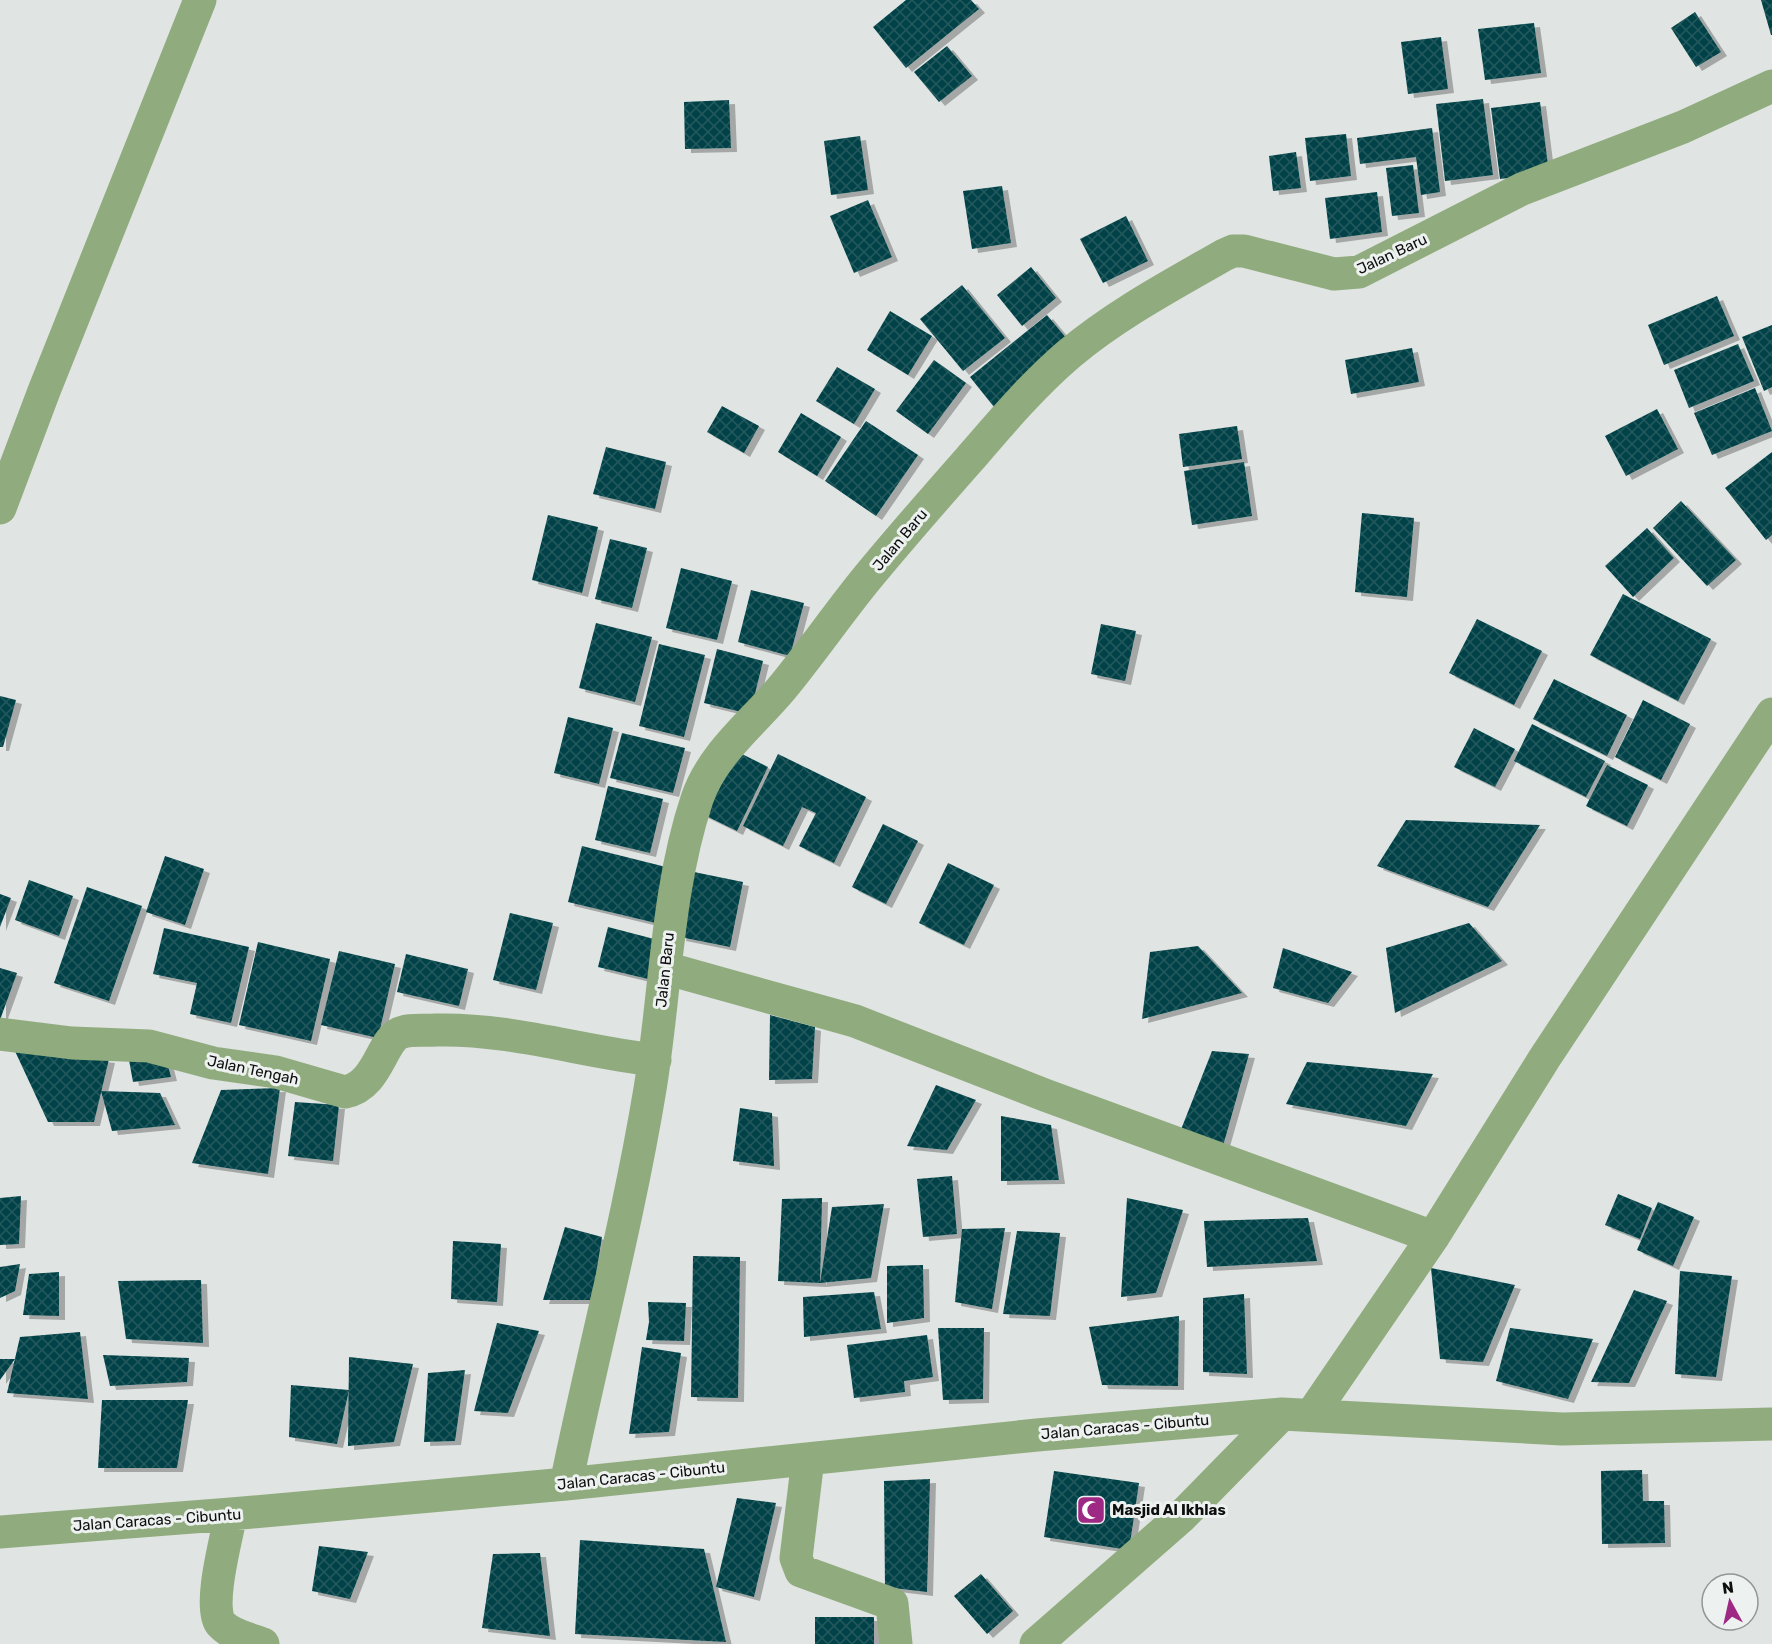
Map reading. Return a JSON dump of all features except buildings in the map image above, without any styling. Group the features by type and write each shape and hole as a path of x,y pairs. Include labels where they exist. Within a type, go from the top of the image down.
{"street":[{"path":"0,508 44,391 200,0"},
{"name":"Jalan Baru","path":"566,1484 599,1330 618,1257 655,1060 670,920 698,795 726,749 781,690 863,583 970,458 1022,399 1068,356 1121,314 1233,251 1244,251 1334,274 1359,272 1522,189 1683,127 1772,86"},
{"path":"1036,1644 1297,1414 1433,1237 1544,1059 1772,714"},
{"path":"665,968 855,1021 1045,1095 1433,1237"},
{"name":"Jalan Tengah","path":"0,1034 72,1043 149,1046 213,1063 276,1072 345,1092 356,1090 365,1083 396,1037 406,1031 459,1030 560,1042 617,1055 655,1060"},
{"name":"Jalan Caracas - Cibuntu","path":"0,1532 566,1484 1037,1435 1297,1414 1562,1429 1772,1424"},
{"path":"808,1459 796,1558 801,1570 892,1604 896,1644"},
{"path":"231,1514 215,1605 220,1623 234,1633 263,1644"}],"place":[{"name":"Masjid Al Ikhlas","path":"1091,1510"}]}
